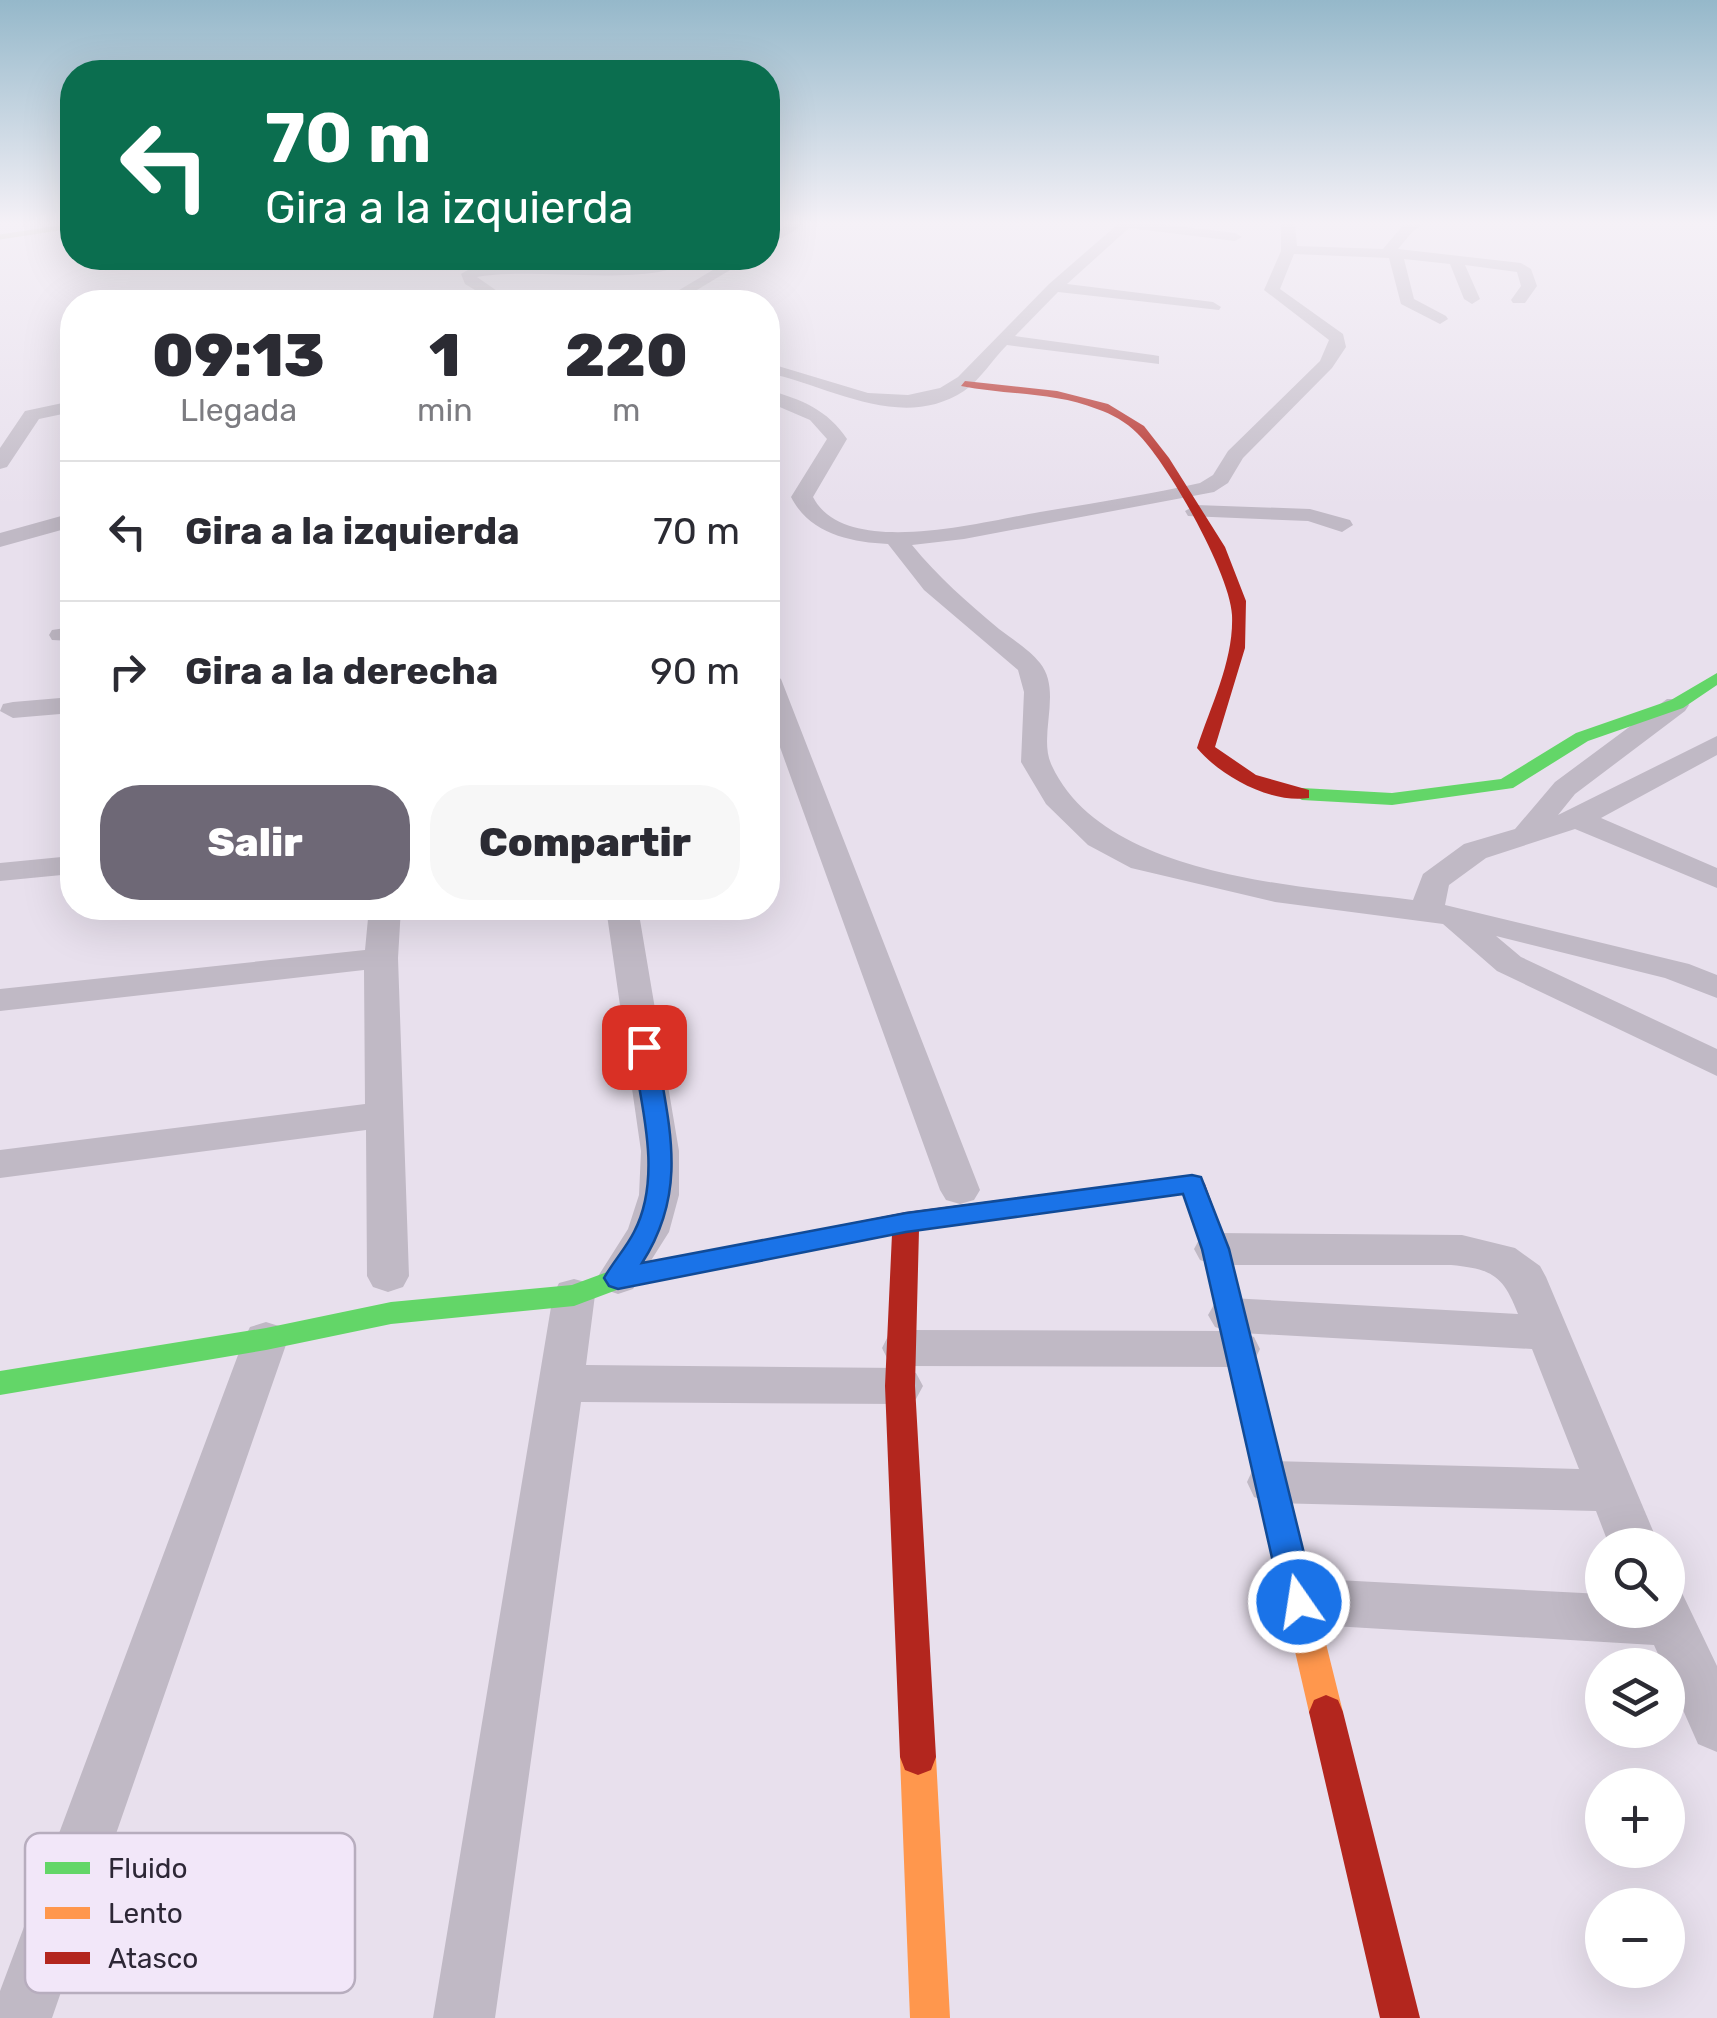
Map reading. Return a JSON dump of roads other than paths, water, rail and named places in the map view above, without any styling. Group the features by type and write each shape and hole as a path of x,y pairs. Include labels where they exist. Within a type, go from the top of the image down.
{"street":[{"path":"965,384 1025,318"},
{"path":"1190,502 1221,479 1235,456 1326,364 1337,338 1313,318"},
{"path":"999,346 1153,360"},
{"path":"999,346 1110,369"},
{"path":"780,375 884,404 928,398 965,384 1067,396 1106,409 1139,428 1214,539 1238,599 1236,647 1206,748 1214,764 1231,774 1300,794 1397,800 1446,796 1510,784 1572,742 1676,705"},
{"path":"780,401 818,416 831,426 837,439 802,497 806,508 823,522 841,528 896,538 954,534 1190,502 1310,516 1342,525"},
{"path":"0,464 32,416 60,410"},
{"path":"0,540 60,523"},
{"path":"896,538 932,585 1030,668 1037,692 1035,762 1056,798 1099,839 1142,861 1275,892 1439,912 1676,972 1717,987"},
{"path":"1528,832 1565,788 1717,678"},
{"path":"12,710 60,707"},
{"path":"780,727 960,1190"},
{"path":"1712,751 1577,819 1475,851 1434,881 1439,912 1509,964 1717,1064"},
{"path":"1577,819 1717,880"},
{"path":"0,872 60,866"},
{"path":"384,920 388,1276"},
{"path":"464,2018 561,1383 596,1286 648,1232 659,1195 660,1152 624,920"},
{"path":"0,1000 382,958"},
{"path":"0,1164 384,1115"},
{"path":"0,1383 266,1339 391,1313 596,1286 906,1222 1192,1184 1215,1249 1400,2018"},
{"path":"906,1222 902,1367 930,2018"},
{"path":"1215,1249 1451,1249 1488,1252 1512,1264 1525,1277 1626,1528"},
{"path":"561,1383 902,1367 1234,1332 1548,1333"},
{"path":"88,1833 266,1339"},
{"path":"1271,1482 1610,1491"},
{"path":"1299,1602 1585,1613"},
{"path":"1673,1628 1717,1725"},
{"path":"21,2018 30,1993"}]}
